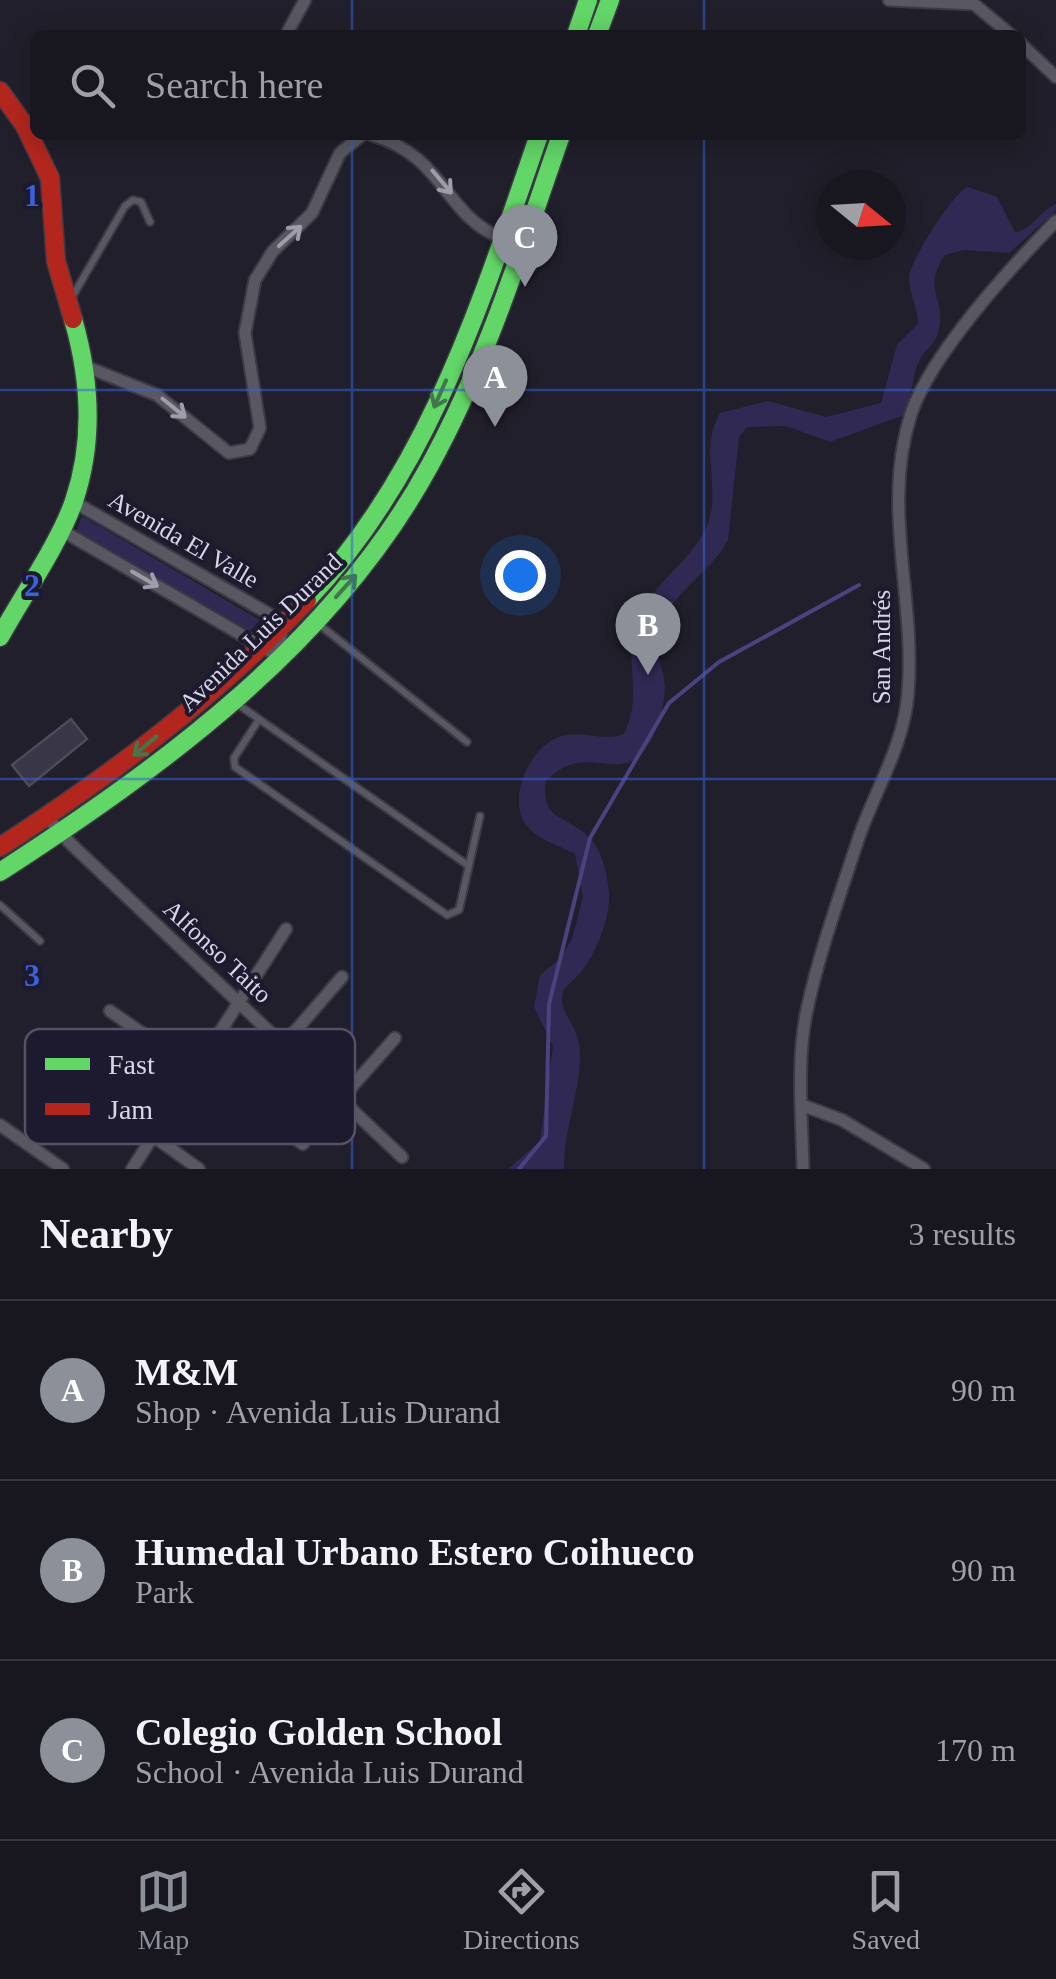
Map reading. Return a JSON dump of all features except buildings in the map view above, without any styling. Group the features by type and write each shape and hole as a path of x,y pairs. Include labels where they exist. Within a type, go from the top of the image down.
{"street":[{"path":"289,30 305,0"},
{"path":"578,30 588,0"},
{"path":"600,30 610,0"},
{"path":"889,0 974,4 1005,30"},
{"path":"1026,49 1056,77"},
{"path":"0,91 30,135"},
{"path":"2,628 74,502 88,424 87,367 56,261 50,178 32,140"},
{"path":"87,367 157,395 229,453 250,449 260,428 245,333 256,280 272,251 312,213 340,153 356,140"},
{"path":"382,140 424,162 470,222 502,238"},
{"name":"Avenida Luis Durand","path":"0,847 48,818 136,753 260,645 351,549 398,479 442,390 538,140"},
{"name":"Avenida Luis Durand","path":"0,872 150,769 232,699 314,620 390,532 428,468 505,290 559,140"},
{"name":"San Andrés","path":"803,1169 806,1014 860,834 894,757 908,695 908,602 898,550 899,477 912,413 932,374 1000,278 1056,221"},
{"name":"Avenida El Valle","path":"74,502 283,622"},
{"path":"61,530 278,656 283,622"},
{"name":"Alfonso Taito","path":"48,818 60,834 268,1029"},
{"path":"221,1029 286,929"},
{"path":"297,1029 342,977"},
{"path":"110,1011 137,1029"},
{"path":"355,1083 395,1038"},
{"path":"802,1105 842,1120 924,1169"},
{"name":"Alfonso Taito","path":"355,1112 402,1157"},
{"path":"3,1132 63,1169"},
{"path":"132,1169 148,1144"},
{"path":"164,1144 199,1169"}],"lane":[{"path":"68,304 125,206 133,200 141,202 147,206 150,222"},
{"path":"314,620 468,742"},
{"path":"232,699 258,721 469,866"},
{"path":"258,721 234,758 235,767 447,915 459,910 480,816"},
{"path":"0,904 40,940"}],"shaded area":[{"path":"968,187 997,197 1015,232 1056,204 1056,211 1009,253 964,250 945,255 934,285 940,309 939,329 919,361 904,415 830,442 786,426 747,427 739,437 728,540 676,599 660,625 657,646 665,695 649,743 628,763 572,764 546,781 545,795 553,812 585,833 600,853 609,903 592,955 562,996 580,1053 564,1169 508,1169 540,1141 553,1046 534,1007 540,975 560,959 572,939 583,897 575,854 537,835 521,815 520,788 525,774 540,750 562,736 624,734 633,703 631,648 637,620 654,592 689,554 706,527 712,499 711,437 720,413 768,401 826,417 881,403 897,345 918,324 909,283 911,269 943,213"},
{"path":"82,516 260,620 250,631 76,532"}],"waterway":[{"path":"519,1169 546,1136 549,1004 590,838 669,703 719,662 859,585"}],"traffic: fast":[{"path":"578,30 588,0"},
{"path":"599,30 610,0"},
{"path":"307,600 350,550 419,439 473,320 537,140"},
{"path":"0,872 183,743 241,695 346,588 391,529 450,426 502,303 559,140"},
{"path":"0,637 60,534 80,479 87,433 86,387 73,319"}],"traffic: jam":[{"path":"0,91 30,136"},
{"path":"32,140 50,178 56,261 73,319"},
{"path":"0,847 161,733 236,669 307,600"}],"place":[{"name":"Colegio Golden School","path":"525,287"},
{"name":"M&M","path":"495,427"},
{"name":"Humedal Urbano Estero Coihueco","path":"648,675"}]}
